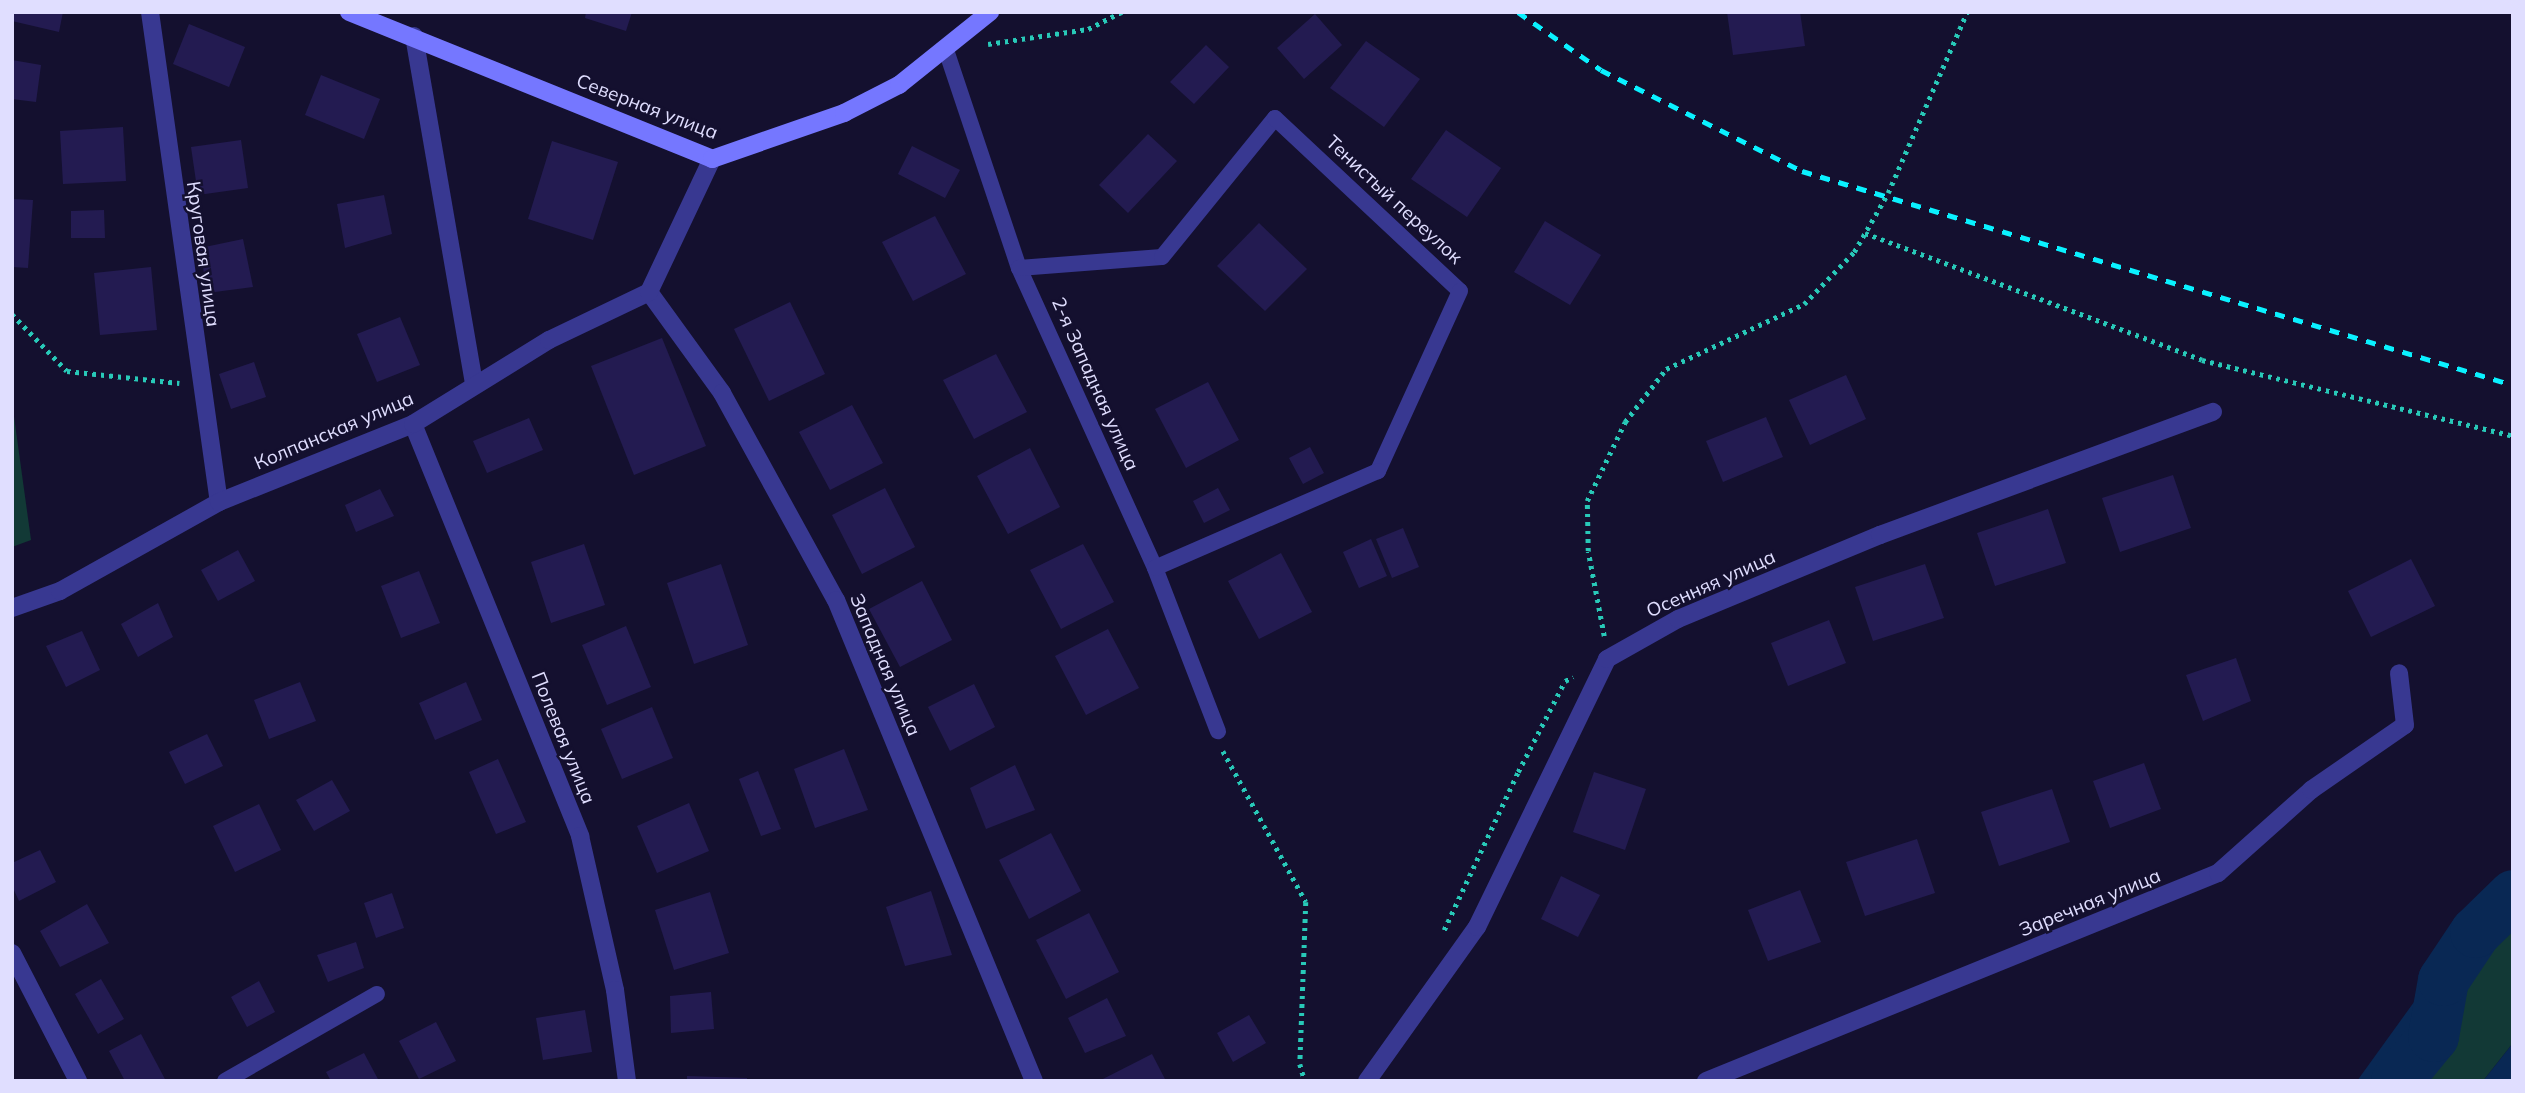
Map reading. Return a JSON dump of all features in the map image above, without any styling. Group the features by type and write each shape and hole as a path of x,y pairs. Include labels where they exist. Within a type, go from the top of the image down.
{"street":[{"name":"Круговая улица","path":"150,12 200,386 219,502"},
{"name":"Северная улица","path":"349,12 414,36 712,159 845,113 900,85 990,12"},
{"path":"414,36 474,384"},
{"path":"649,292 712,159"},
{"name":"Колпанская улица","path":"12,608 60,591 219,502 413,424 549,340 649,292"},
{"name":"Западная улица","path":"649,292 722,393 836,600 1034,1081"},
{"name":"Осенняя улица","path":"1607,659 1678,619 1880,535 2213,412"},
{"name":"Полевая улица","path":"413,424 580,836 615,990 627,1081"},
{"path":"1367,1081 1477,927 1607,659"},
{"name":"Заречная улица","path":"1706,1081 2218,873 2311,790 2405,725 2399,673"},
{"path":"12,953 78,1081"}],"lane":[{"name":"2-я Западная улица","path":"946,50 1019,268 1155,568 1218,731"},
{"name":"Тенистый переулок","path":"1019,268 1162,257 1275,118 1460,291 1378,471 1155,568"},
{"path":"225,1081 377,994"}],"path":[{"path":"985,44 1088,29 1122,12"},
{"path":"1440,940 1565,681 1607,659 1588,551 1587,501 1625,422 1666,369 1804,304 1854,251 1888,193 1968,12"},
{"path":"1865,233 2202,360 2513,436"},
{"path":"12,314 67,371 200,386"},
{"path":"1218,731 1217,741 1306,902 1300,1064 1305,1081"}],"green space":[{"path":"12,402 31,540 12,547"},
{"path":"2513,895 2513,1043 2483,1081 2408,1081 2443,980 2475,932"}],"water":[{"path":"2443,980 2408,1081 2357,1081 2427,984"},
{"path":"2513,1043 2513,1081 2483,1081"}],"building":[{"path":"12,12 63,12 59,32 12,21"},
{"path":"586,12 632,12 626,31 585,18"},
{"path":"1727,12 1800,12 1805,46 1733,55"},
{"path":"1315,14 1342,45 1304,79 1277,48"},
{"path":"189,24 245,47 229,87 173,64"},
{"path":"1366,41 1420,79 1384,127 1330,88"},
{"path":"1206,45 1229,67 1194,104 1170,82"},
{"path":"12,60 41,65 36,102 12,99"},
{"path":"321,75 380,99 364,139 305,115"},
{"path":"123,127 126,181 63,184 60,131"},
{"path":"1446,130 1501,168 1467,217 1411,179"},
{"path":"1148,134 1177,161 1128,213 1099,185"},
{"path":"241,140 248,188 198,195 191,147"},
{"path":"552,141 618,162 593,240 528,219"},
{"path":"912,146 960,170 945,198 898,174"},
{"path":"384,195 392,234 345,248 337,204"},
{"path":"12,199 33,200 28,268 12,267"},
{"path":"104,210 105,238 71,238 71,211"},
{"path":"935,216 966,274 913,301 882,242"},
{"path":"1545,221 1601,255 1570,305 1514,272"},
{"path":"1259,223 1307,269 1265,311 1217,266"},
{"path":"243,239 253,287 207,293 200,248"},
{"path":"151,267 157,330 100,335 94,273"},
{"path":"790,302 825,374 769,401 734,329"},
{"path":"400,317 420,365 377,382 357,334"},
{"path":"662,338 706,446 634,475 591,366"},
{"path":"996,354 1027,412 974,439 943,380"},
{"path":"254,362 266,397 231,409 219,374"},
{"path":"1846,375 1866,419 1810,445 1789,400"},
{"path":"1208,382 1239,440 1186,468 1155,409"},
{"path":"852,405 883,463 830,490 799,432"},
{"path":"1766,417 1783,457 1723,482 1706,441"},
{"path":"529,418 543,450 487,473 473,441"},
{"path":"1310,447 1324,473 1303,484 1289,458"},
{"path":"1030,448 1060,507 1008,534 977,476"},
{"path":"2173,475 2191,528 2120,552 2102,498"},
{"path":"885,488 915,547 862,574 832,515"},
{"path":"1218,488 1230,510 1204,523 1193,501"},
{"path":"380,489 394,516 356,532 345,505"},
{"path":"2048,509 2066,563 1995,586 1977,533"},
{"path":"1403,528 1419,567 1392,578 1376,539"},
{"path":"1371,539 1387,576 1359,588 1343,552"},
{"path":"584,544 605,605 551,623 531,562"},
{"path":"1083,544 1114,602 1061,629 1030,570"},
{"path":"238,550 255,581 218,601 201,570"},
{"path":"1281,553 1312,612 1259,639 1228,581"},
{"path":"2411,559 2435,606 2371,637 2348,591"},
{"path":"721,564 748,645 694,664 667,583"},
{"path":"1925,564 1944,618 1873,641 1855,587"},
{"path":"419,571 440,623 401,638 381,586"},
{"path":"922,581 952,640 900,667 869,609"},
{"path":"158,603 173,637 138,657 121,624"},
{"path":"1829,620 1846,663 1788,686 1771,643"},
{"path":"626,626 651,687 607,705 582,645"},
{"path":"1108,629 1139,688 1086,715 1055,656"},
{"path":"82,631 100,670 66,687 46,646"},
{"path":"2236,658 2251,701 2203,721 2186,675"},
{"path":"300,682 316,721 269,739 254,700"},
{"path":"466,682 482,720 435,740 419,703"},
{"path":"974,684 995,727 950,751 928,707"},
{"path":"652,707 673,758 622,779 601,729"},
{"path":"207,734 223,766 185,784 169,752"},
{"path":"844,749 868,810 815,828 794,769"},
{"path":"498,759 526,822 496,834 469,772"},
{"path":"2144,763 2161,809 2110,828 2093,781"},
{"path":"1015,765 1035,810 986,829 970,788"},
{"path":"758,771 781,829 761,836 739,779"},
{"path":"1594,772 1646,789 1625,850 1573,832"},
{"path":"332,780 350,811 314,831 296,800"},
{"path":"2052,789 2070,842 1999,866 1981,812"},
{"path":"689,803 709,851 657,873 637,826"},
{"path":"259,804 281,850 235,872 213,826"},
{"path":"1051,833 1081,891 1029,919 999,860"},
{"path":"1917,839 1935,893 1865,916 1846,862"},
{"path":"40,850 56,882 19,901 12,886 12,863"},
{"path":"1561,876 1600,895 1578,937 1541,919"},
{"path":"1800,890 1821,942 1768,961 1748,910"},
{"path":"931,891 952,955 905,966 886,907"},
{"path":"710,892 729,953 674,970 655,910"},
{"path":"392,893 404,928 376,938 364,903"},
{"path":"87,904 109,943 60,967 40,931"},
{"path":"1089,913 1119,972 1066,999 1036,940"},
{"path":"356,942 364,968 328,982 317,955"},
{"path":"101,979 124,1019 98,1034 75,994"},
{"path":"259,981 275,1012 247,1027 231,997"},
{"path":"711,992 714,1029 671,1033 670,996"},
{"path":"1107,998 1126,1036 1085,1053 1068,1018"},
{"path":"585,1010 592,1052 543,1060 536,1018"},
{"path":"1249,1015 1266,1043 1233,1062 1217,1033"},
{"path":"436,1022 456,1061 419,1079 399,1041"},
{"path":"141,1034 166,1081 125,1081 109,1051"},
{"path":"364,1053 379,1081 331,1081 326,1072"},
{"path":"1152,1054 1166,1081 1099,1081"},
{"path":"687,1076 747,1078 747,1081 687,1081"}],"waterway":[{"path":"2396,1081 2433,1036 2443,980 2475,932 2513,895"}],"railway":[{"path":"1518,12 1601,70 1802,171 2513,385"}]}
